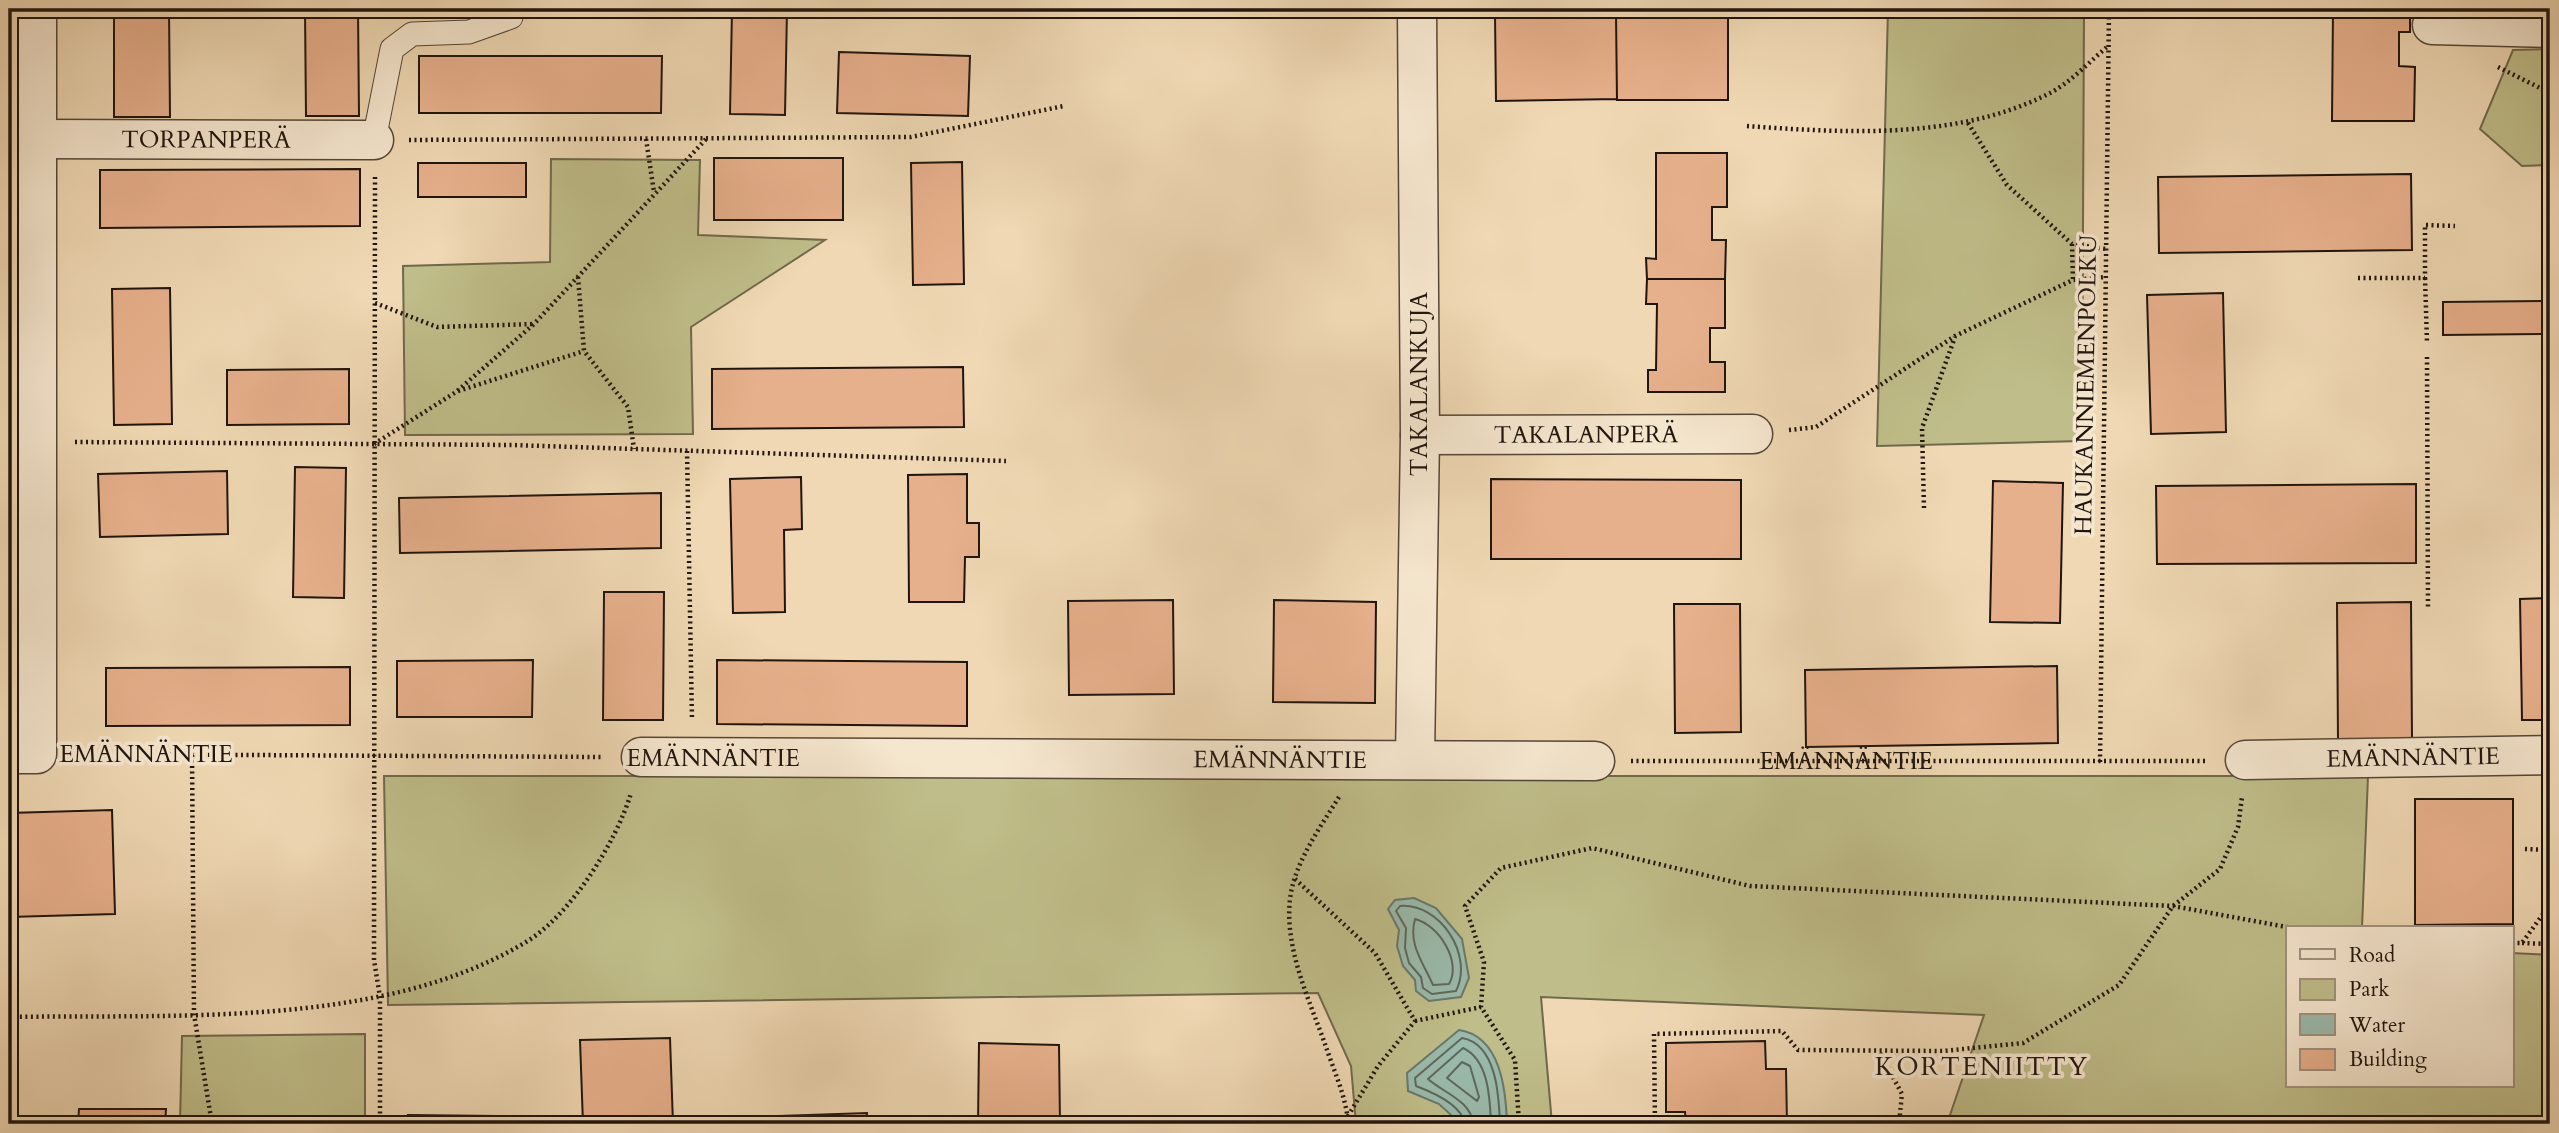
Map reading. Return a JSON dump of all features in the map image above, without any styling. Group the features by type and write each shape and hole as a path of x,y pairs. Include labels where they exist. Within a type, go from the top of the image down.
{"street":[{"path":"23,754 24,139 37,9"},
{"name":"TAKALANKUJA","path":"1415,759 1420,435 1417,9"},
{"path":"2432,25 2550,28"},
{"name":"TORPANPERÄ","path":"24,139 374,140"},
{"name":"TAKALANPERÄ","path":"1420,435 1753,435"},
{"name":"EMÄNNÄNTIE","path":"2245,760 2550,755"},
{"name":"EMÄNNÄNTIE","path":"641,757 1595,761"}],"lane":[{"path":"374,140 392,49 412,34 469,32 511,17 511,9"}],"path":[{"name":"HAUKANNIEMENPOLKU","path":"2100,762 2109,9"},
{"path":"1747,126 1844,133 1968,122 2050,94 2108,47"},
{"path":"380,1124 380,997 374,960 374,140 911,137 1064,106"},
{"path":"1968,122 2007,186 2072,244 2106,249"},
{"path":"374,444 456,391 534,324 707,138"},
{"path":"646,139 654,192"},
{"path":"2427,342 2425,225 2455,226"},
{"path":"2072,244 2073,280"},
{"path":"578,276 584,351 628,407 634,449"},
{"path":"1753,435 1816,427 1955,336 2073,280 2105,277"},
{"path":"2358,278 2426,278"},
{"path":"375,303 437,327 534,324"},
{"path":"1924,508 1922,428 1955,336"},
{"path":"456,391 584,351"},
{"path":"2427,357 2428,608"},
{"path":"22,439 58,442 634,449 1006,461"},
{"path":"687,452 693,757"},
{"name":"EMÄNNÄNTIE","path":"23,754 641,757"},
{"path":"192,755 194,1014 212,1124"},
{"path":"9,1017 253,1013 380,997 468,969 528,941 570,902 601,858 627,807 641,757"},
{"path":"1654,1124 1654,1034 1782,1031 1798,1050 1880,1053 1943,1051 2023,1043 2119,985 2173,906 2220,869 2238,827 2245,760"},
{"name":"EMÄNNÄNTIE","path":"1595,761 2245,760"},
{"path":"1348,1124 1348,1116 1297,965 1288,912 1295,878 1308,848 1361,761"},
{"path":"1519,1124 1515,1060 1481,1007 1483,962 1465,906 1501,869 1591,848 1750,886 2173,906 2286,927"},
{"path":"2522,943 2546,910 2550,849 2525,849"},
{"path":"1295,878 1375,953 1415,1021"},
{"path":"2514,943 2550,944"},
{"path":"1348,1116 1378,1066 1415,1021 1481,1007"},
{"path":"1880,1053 1902,1094 1899,1124"}],"green space":[{"path":"1888,9 2084,9 2082,441 1877,446"},
{"path":"2550,49 2550,165 2522,166 2480,129 2513,50"},
{"path":"551,159 700,160 698,235 825,240 691,327 693,434 405,435 403,266 550,262"},
{"path":"384,776 2368,776 2362,926 2286,926 2286,1088 2514,1088 2514,953 2550,955 2550,1124 1947,1124 1984,1015 1541,997 1552,1124 1356,1124 1351,1066 1318,993 388,1005"},
{"path":"365,1034 365,1124 180,1124 182,1036"}],"water":[{"path":"1414,898 1436,908 1462,939 1469,978 1461,997 1429,1001 1416,991 1415,980 1403,966 1397,946 1399,930 1388,909 1395,900"},
{"path":"1459,1030 1473,1034 1492,1054 1502,1081 1507,1124 1461,1124 1439,1104 1408,1091 1407,1073"}],"building":[{"path":"114,9 169,9 170,117 114,117"},
{"path":"305,9 358,9 359,116 306,116"},
{"path":"732,9 787,9 785,115 730,114"},
{"path":"2333,9 2410,9 2410,32 2399,32 2399,66 2415,67 2414,121 2332,121"},
{"path":"1728,13 1728,100 1617,100 1616,14"},
{"path":"1616,14 1617,99 1496,101 1495,15"},
{"path":"839,52 970,56 968,116 837,113"},
{"path":"419,56 662,56 661,113 419,113"},
{"path":"1656,153 1727,153 1727,207 1712,207 1712,240 1726,240 1725,279 1647,279 1646,258 1656,259"},
{"path":"714,158 843,158 843,220 714,220"},
{"path":"962,162 964,284 913,285 911,163"},
{"path":"418,163 526,163 526,197 418,197"},
{"path":"360,169 360,226 100,228 100,170"},
{"path":"2411,174 2412,250 2159,253 2158,177"},
{"path":"1647,279 1725,279 1725,328 1710,328 1710,362 1725,362 1725,392 1648,392 1648,370 1656,370 1657,304 1646,304"},
{"path":"170,288 172,424 114,425 112,289"},
{"path":"2223,293 2226,432 2151,434 2147,295"},
{"path":"2550,301 2550,334 2443,335 2443,302"},
{"path":"963,367 964,427 712,429 712,369"},
{"path":"349,369 349,424 227,425 227,370"},
{"path":"295,467 346,468 344,598 293,597"},
{"path":"227,471 228,534 100,537 98,474"},
{"path":"967,474 967,523 979,523 979,557 965,557 964,602 909,602 908,475"},
{"path":"801,477 802,529 784,530 785,612 733,613 730,479"},
{"path":"1491,479 1741,480 1741,559 1491,559"},
{"path":"1993,481 2063,483 2060,623 1990,622"},
{"path":"2416,484 2416,563 2157,564 2156,486"},
{"path":"661,493 661,548 400,553 399,498"},
{"path":"604,592 664,592 663,720 603,720"},
{"path":"2550,598 2550,720 2522,720 2520,599"},
{"path":"1173,600 1174,694 1069,695 1068,601"},
{"path":"1274,600 1376,602 1375,703 1273,702"},
{"path":"2411,602 2412,739 2338,740 2337,603"},
{"path":"1674,604 1740,604 1741,732 1675,733"},
{"path":"533,660 532,717 397,717 397,661"},
{"path":"717,660 967,662 967,726 717,724"},
{"path":"2057,666 2058,743 1806,747 1805,670"},
{"path":"350,667 350,725 106,726 106,668"},
{"path":"2415,799 2513,799 2513,924 2415,925"},
{"path":"112,810 115,914 9,917 9,813"},
{"path":"670,1038 673,1124 583,1124 580,1040"},
{"path":"1765,1041 1766,1069 1786,1069 1787,1124 1686,1124 1685,1112 1666,1112 1666,1043"},
{"path":"979,1043 1059,1045 1060,1124 978,1124"},
{"path":"79,1109 166,1109 165,1124 78,1124"},
{"path":"867,1113 866,1124 779,1124 779,1116"},
{"path":"408,1115 497,1116 497,1124 409,1124"},
{"path":"1247,1116 1247,1124 1170,1124 1170,1118"}],"district":[{"name":"KORTENIITTY","path":"1982,1066"}]}
